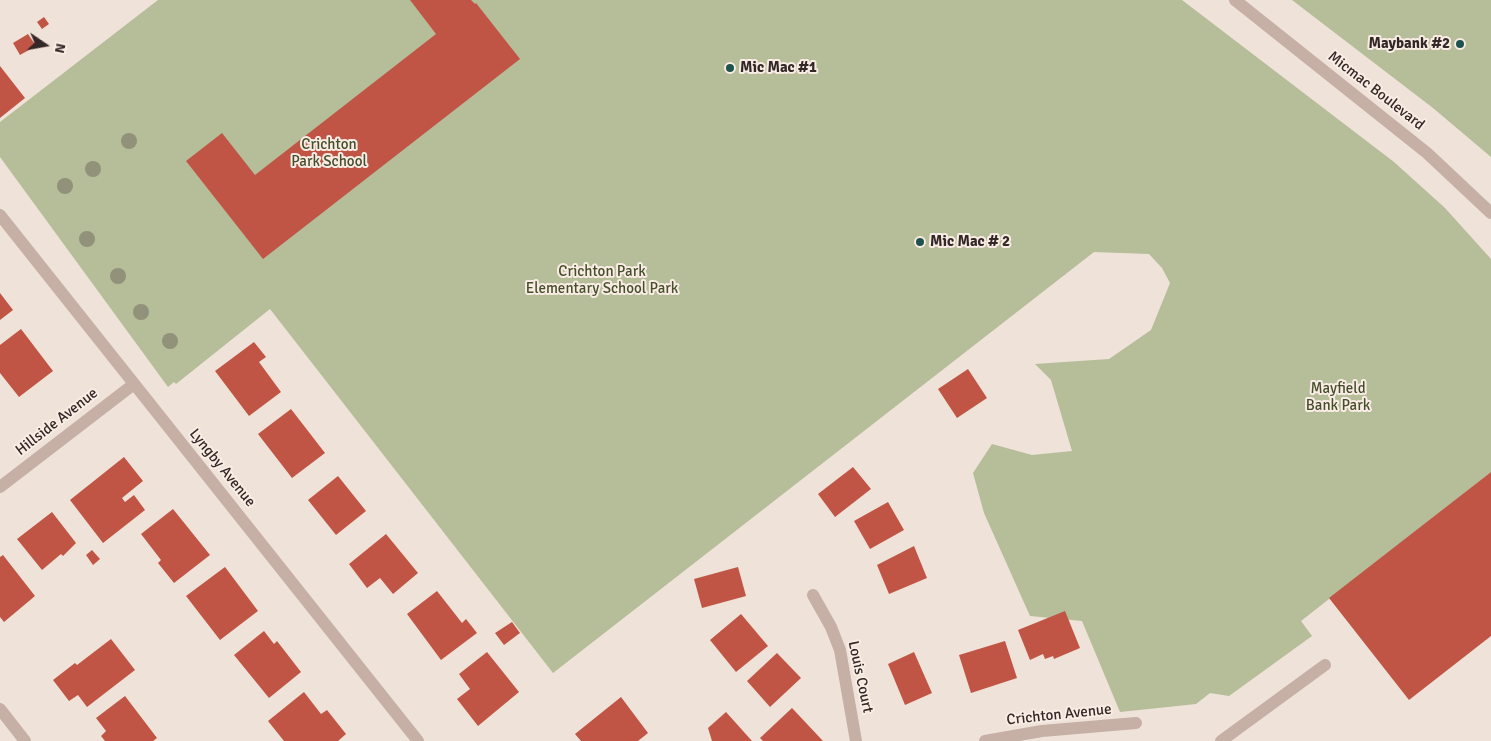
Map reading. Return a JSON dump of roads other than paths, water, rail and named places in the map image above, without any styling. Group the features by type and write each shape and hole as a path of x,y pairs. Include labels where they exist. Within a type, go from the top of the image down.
{"street":[{"name":"Micmac Boulevard","path":"1235,0 1427,153 1491,213"},
{"name":"Lyngby Avenue","path":"0,215 418,741"},
{"name":"Hillside Avenue","path":"0,487 134,384"},
{"name":"Louis Court","path":"813,595 831,628 840,650 856,741"},
{"path":"1221,741 1326,665"},
{"path":"0,709 25,741"},
{"name":"Crichton Avenue","path":"985,741 1010,735 1136,723"}],"place":[{"name":"Maybank #2","path":"1460,44"},
{"name":"Mic Mac #1","path":"730,68"},
{"name":"Mic Mac # 2","path":"920,242"}],"park label":[{"name":"Crichton Park School","path":"329,154"},
{"name":"Crichton Park Elementary School Park","path":"602,280"},
{"name":"Mayfield Bank Park","path":"1338,398"}]}
